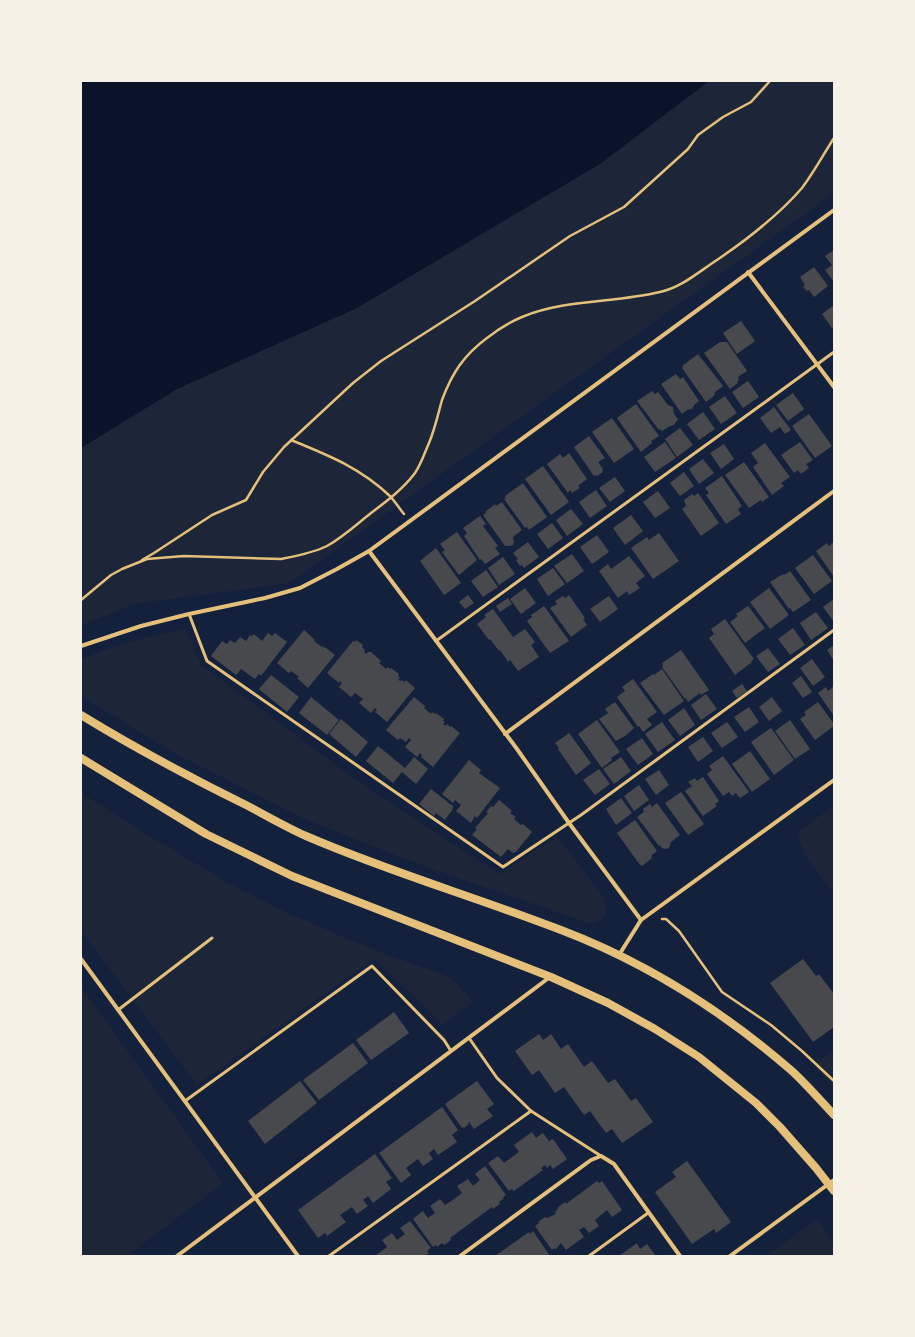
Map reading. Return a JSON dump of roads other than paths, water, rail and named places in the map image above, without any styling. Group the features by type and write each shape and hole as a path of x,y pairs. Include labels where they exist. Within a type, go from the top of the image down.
{"main road":[{"path":"81,715 125,742 305,835 386,868 562,930 618,956 676,987 732,1023 793,1072 834,1115"},
{"path":"81,758 206,834 292,876 551,977 608,1003 654,1029 698,1057 756,1103 831,1182 834,1191"}],"street":[{"path":"81,646 141,626 265,598 300,588 368,551 834,210"},
{"path":"748,272 834,387"},
{"path":"505,734 834,491"},
{"path":"368,551 505,734 641,920"},
{"path":"618,956 641,920 834,780"},
{"path":"81,959 298,1256"},
{"path":"177,1256 551,977"},
{"path":"460,1256 591,1160 601,1156 614,1164 680,1256"},
{"path":"730,1256 831,1182"}],"lane":[{"path":"436,641 834,352"},
{"path":"189,614 207,661 503,867 569,823 834,630"},
{"path":"118,1010 212,938"},
{"path":"185,1101 372,966 444,1040 452,1051"},
{"path":"469,1038 497,1078 531,1111 601,1156"},
{"path":"329,1256 531,1111"},
{"path":"589,1256 648,1213"}]}
